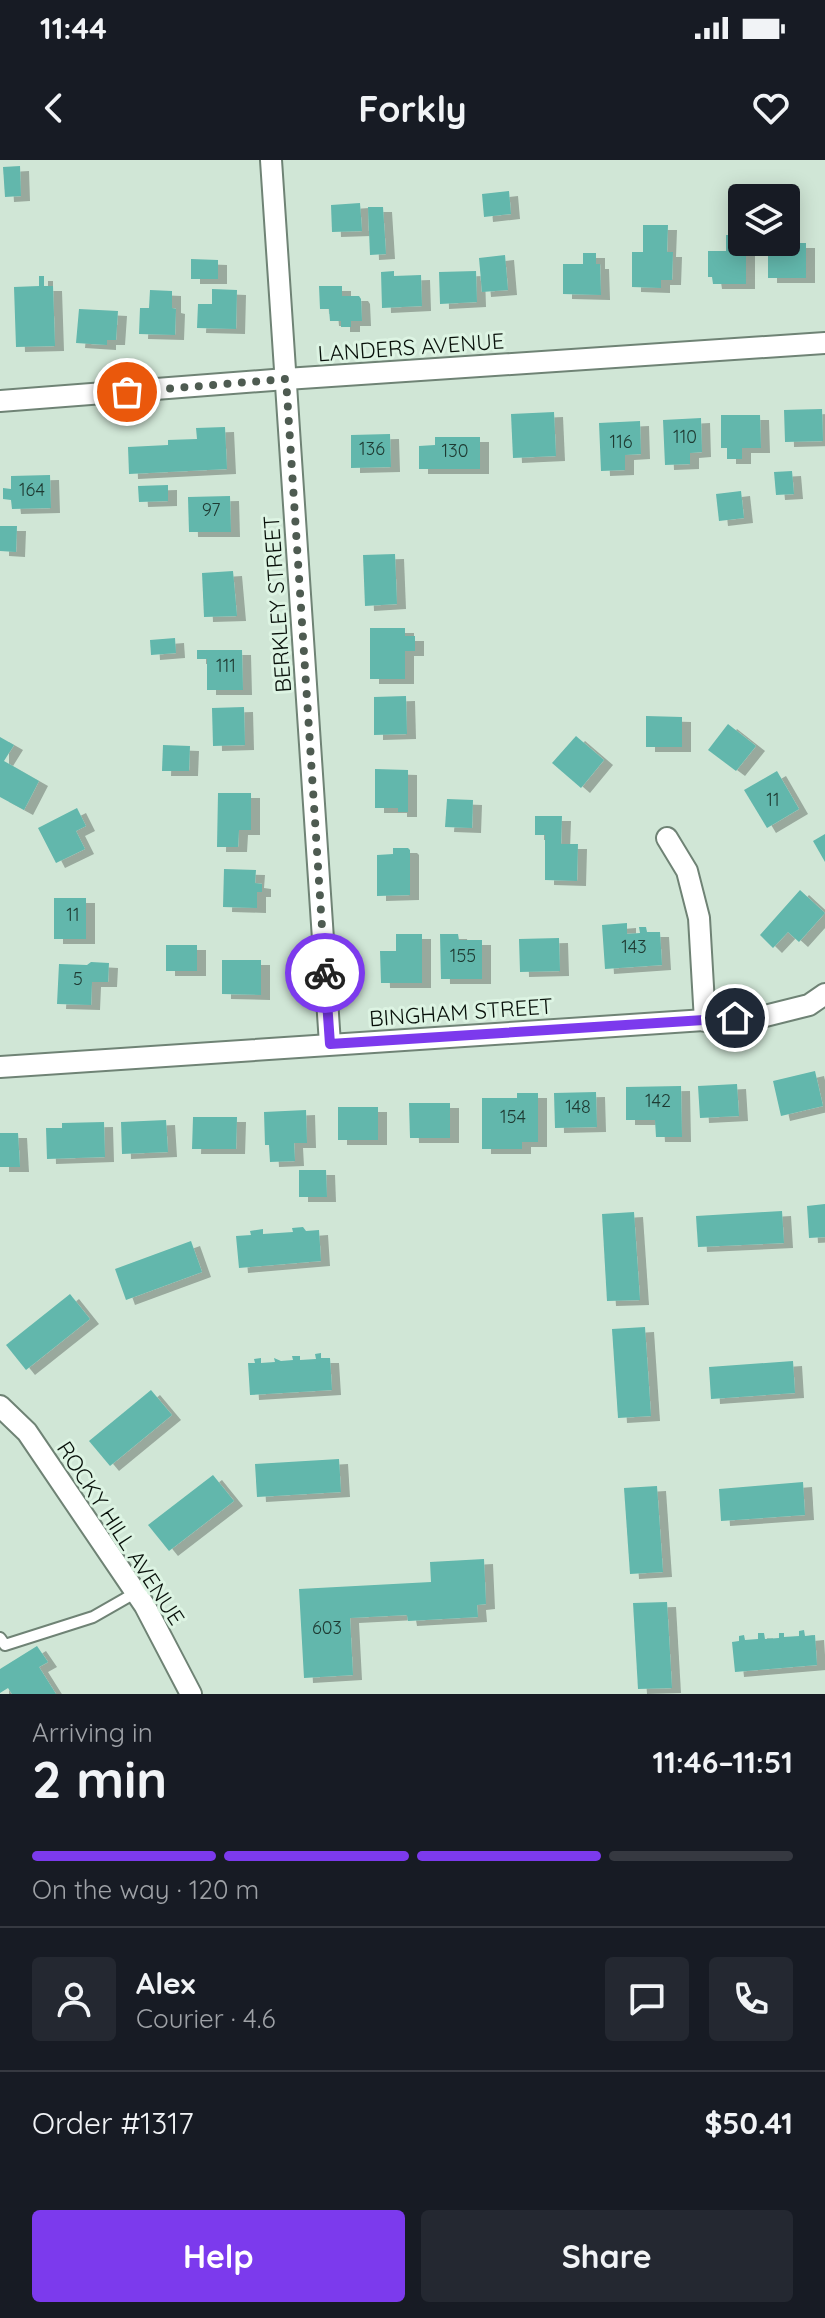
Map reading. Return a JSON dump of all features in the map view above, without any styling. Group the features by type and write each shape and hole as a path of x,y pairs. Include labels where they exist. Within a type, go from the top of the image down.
{"street":[{"name":"BERKLEY STREET","path":"271,160 330,1044"},
{"name":"LANDERS AVENUE","path":"0,401 825,343"},
{"path":"667,838 687,871 699,918 705,1021"},
{"name":"BINGHAM STREET","path":"0,1067 765,1016 809,1005 825,994"},
{"path":"0,1052 0,1067"},
{"name":"ROCKY HILL AVENUE","path":"0,1406 27,1432 145,1606 191,1694"}],"lane":[{"path":"0,1638 5,1645 93,1617 135,1593"}],"building":[{"path":"20,166 21,196 5,197 3,167"},
{"path":"509,191 511,214 484,217 482,194"},
{"path":"360,203 362,231 332,232 331,205"},
{"path":"368,207 383,207 386,254 370,255"},
{"path":"643,225 668,225 667,252 673,252 672,280 661,280 661,288 632,287 632,252 643,252"},
{"path":"728,235 728,256 746,256 746,284 713,284 712,277 708,277 708,251 726,251"},
{"path":"800,243 806,243 806,278 768,278 768,256 800,256"},
{"path":"583,253 596,253 596,264 600,264 601,295 563,294 563,264 583,264"},
{"path":"505,255 508,290 482,292 479,258"},
{"path":"191,259 218,260 218,279 191,279"},
{"path":"394,271 394,276 421,275 422,306 382,308 381,272"},
{"path":"476,271 477,302 440,304 439,272"},
{"path":"39,276 44,276 44,286 53,286 55,346 16,347 14,287 39,286"},
{"path":"319,286 342,286 342,296 359,296 362,321 351,321 351,327 341,327 341,321 330,321 329,309 320,309"},
{"path":"212,289 237,290 236,329 197,328 198,304 212,304"},
{"path":"150,290 172,291 172,308 176,309 175,335 139,334 140,308 149,308"},
{"path":"79,309 118,311 116,340 107,340 107,345 76,343"},
{"path":"822,409 823,441 785,442 784,410"},
{"path":"554,412 556,456 513,458 511,414"},
{"path":"721,415 760,415 761,448 742,448 742,459 727,459 727,448 721,448"},
{"path":"701,418 702,452 690,453 690,464 665,465 663,420"},
{"path":"640,421 641,454 625,455 625,470 601,471 599,423"},
{"path":"225,427 227,469 129,474 128,447 168,445 168,440 197,439 196,428"},
{"path":"390,434 391,467 351,468 351,435"},
{"path":"435,437 480,437 480,469 419,469 419,446 435,445"},
{"path":"792,471 794,494 776,495 774,472"},
{"path":"50,475 51,508 12,509 11,500 3,499 3,488 11,489 11,476"},
{"path":"168,485 168,501 139,502 138,486"},
{"path":"741,491 744,518 719,521 716,494"},
{"path":"230,496 231,532 189,532 188,497"},
{"path":"0,526 17,526 16,552 0,551"},
{"path":"395,554 397,604 365,606 363,555"},
{"path":"233,571 237,616 204,617 202,573"},
{"path":"370,628 405,628 405,636 415,636 415,651 405,651 405,679 370,679"},
{"path":"175,638 176,653 151,655 150,640"},
{"path":"197,650 242,650 243,690 207,690 207,659 197,659"},
{"path":"406,696 407,734 374,735 374,697"},
{"path":"244,707 245,745 213,746 212,708"},
{"path":"646,716 682,717 682,747 646,747"},
{"path":"728,724 756,746 736,771 708,750"},
{"path":"576,736 604,760 581,788 552,763"},
{"path":"0,737 14,745 4,761 39,781 24,810 0,797"},
{"path":"163,745 190,746 189,771 162,771"},
{"path":"375,769 408,770 408,812 398,812 398,808 375,808"},
{"path":"777,771 799,809 767,828 744,790"},
{"path":"218,793 251,793 251,830 239,830 238,847 217,847"},
{"path":"447,799 473,800 472,828 445,827"},
{"path":"77,808 86,826 76,831 85,849 56,863 38,828"},
{"path":"535,816 562,816 561,844 578,844 577,881 545,880 545,835 535,835"},
{"path":"825,834 825,862 813,841"},
{"path":"393,848 410,850 410,895 377,896 377,855 393,854"},
{"path":"224,869 256,870 255,883 262,884 262,892 257,892 257,908 223,907"},
{"path":"800,890 825,913 799,942 788,932 773,948 760,935"},
{"path":"54,898 86,898 86,939 54,939"},
{"path":"627,923 627,934 640,933 639,927 646,927 647,932 660,932 662,965 605,969 602,925"},
{"path":"396,934 422,934 422,983 381,983 380,951 396,951"},
{"path":"440,934 458,934 459,940 482,940 482,979 441,979"},
{"path":"559,938 560,971 520,972 519,939"},
{"path":"166,945 197,945 197,971 166,971"},
{"path":"222,960 261,960 261,995 222,994"},
{"path":"91,962 109,963 108,982 92,982 91,1005 57,1004 59,964 87,965"},
{"path":"815,1071 823,1106 781,1116 773,1081"},
{"path":"737,1084 739,1116 700,1118 698,1086"},
{"path":"681,1086 682,1137 656,1137 655,1120 626,1120 626,1087"},
{"path":"596,1092 597,1127 555,1128 554,1093"},
{"path":"517,1093 538,1093 538,1142 522,1142 522,1149 482,1149 482,1098 517,1098"},
{"path":"409,1103 450,1103 450,1138 410,1138"},
{"path":"338,1107 378,1107 378,1140 338,1140"},
{"path":"306,1110 307,1143 294,1143 295,1161 270,1162 269,1145 265,1145 264,1112"},
{"path":"193,1117 237,1117 236,1149 192,1149"},
{"path":"166,1120 168,1152 122,1154 121,1122"},
{"path":"104,1122 105,1157 47,1159 46,1128 62,1128 62,1123"},
{"path":"0,1133 18,1133 20,1167 0,1167"},
{"path":"299,1170 326,1170 327,1197 299,1197"},
{"path":"825,1204 825,1237 809,1238 807,1206"},
{"path":"782,1211 784,1243 698,1247 696,1216"},
{"path":"634,1212 640,1300 607,1301 602,1214"},
{"path":"303,1227 306,1231 319,1230 321,1261 239,1268 236,1236 251,1235 250,1231 263,1229 263,1234 293,1232 292,1228"},
{"path":"191,1241 202,1272 126,1300 115,1269"},
{"path":"70,1294 90,1319 26,1370 6,1345"},
{"path":"645,1327 651,1416 618,1418 612,1329"},
{"path":"321,1353 321,1358 330,1358 332,1390 250,1395 248,1363 255,1363 254,1359 261,1358 261,1363 275,1362 274,1358 293,1360 292,1356 300,1356 300,1360 316,1359 315,1354"},
{"path":"793,1361 795,1393 711,1399 709,1367"},
{"path":"151,1390 172,1415 110,1466 89,1441"},
{"path":"339,1459 341,1492 257,1497 255,1464"},
{"path":"213,1475 234,1501 169,1551 148,1525"},
{"path":"803,1482 805,1515 721,1521 719,1489"},
{"path":"657,1486 663,1572 630,1574 624,1488"},
{"path":"484,1559 486,1604 477,1605 478,1617 408,1621 407,1615 350,1618 353,1675 304,1678 299,1589 431,1582 430,1562"},
{"path":"667,1602 672,1688 638,1689 633,1603"},
{"path":"804,1630 805,1636 815,1635 817,1665 735,1672 732,1642 739,1641 739,1636 744,1635 745,1640 758,1639 758,1633 764,1633 765,1639 779,1638 779,1633 784,1633 784,1637 799,1636 799,1631"},
{"path":"37,1646 48,1662 39,1667 56,1694 12,1694 8,1688 0,1693 0,1669"}],"way so far":[{"path":"127,392 286,379 325,973"}],"route":[{"path":"325,973 330,1044 735,1018"}]}
